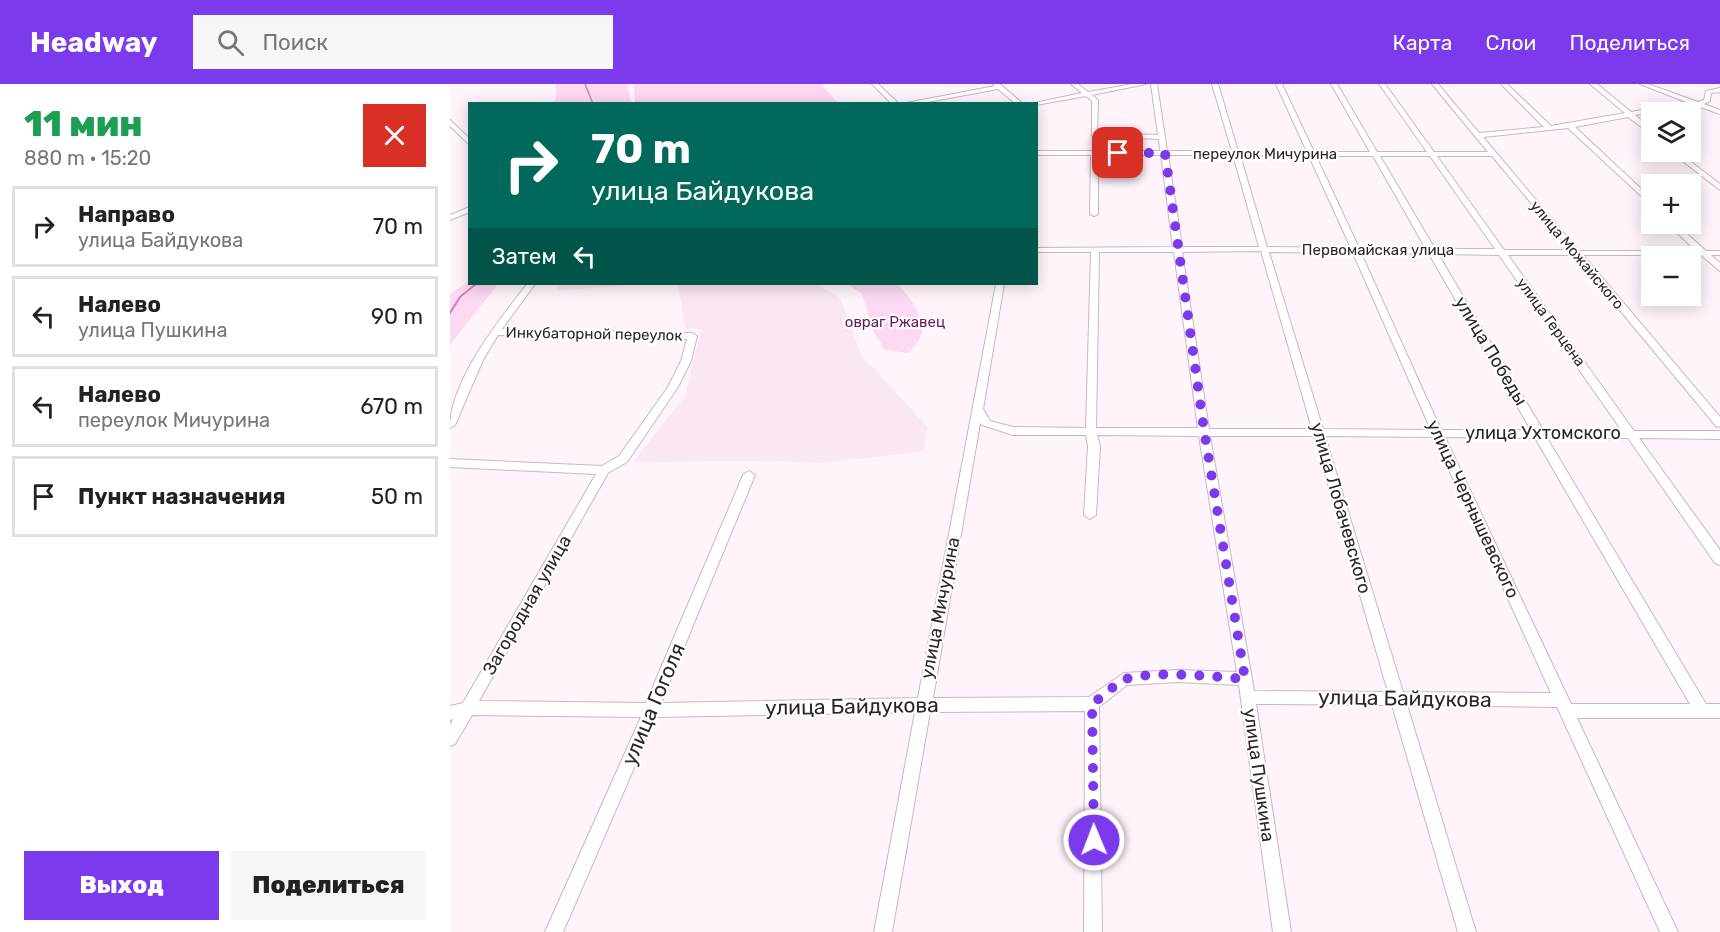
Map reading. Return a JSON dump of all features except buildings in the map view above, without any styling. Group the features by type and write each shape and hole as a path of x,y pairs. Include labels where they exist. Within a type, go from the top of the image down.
{"street":[{"path":"875,84 894,102"},
{"path":"1074,84 1095,100 1094,135 1162,137"},
{"path":"1038,103 1143,84"},
{"name":"улица Пушкина","path":"1154,84 1204,430 1248,697 1282,932"},
{"name":"улица Лобачевского","path":"1215,84 1467,932"},
{"name":"улица Чернышевского","path":"1279,84 1437,432 1669,932"},
{"name":"улица Победы","path":"1334,84 1702,712"},
{"name":"улица Герцена","path":"1382,84 1720,560"},
{"name":"улица Можайского","path":"1435,84 1575,254 1720,424"},
{"path":"1504,84 1550,129"},
{"path":"1593,84 1641,124"},
{"path":"1643,84 1693,102"},
{"path":"914,102 998,85 1018,102"},
{"path":"1700,102 1707,100 1708,92 1720,90"},
{"path":"1701,105 1720,112"},
{"path":"1478,135 1550,129 1641,113"},
{"path":"450,122 468,141"},
{"path":"1570,126 1641,194"},
{"path":"450,137 460,134"},
{"name":"переулок Мичурина","path":"1038,153 1493,154"},
{"path":"1094,214 1095,153"},
{"path":"1686,162 1720,189"},
{"path":"450,218 468,210"},
{"path":"1683,234 1720,268"},
{"name":"Первомайская улица","path":"1038,250 1264,249 1575,254 1720,253"},
{"path":"1090,515 1094,446 1091,431 1095,251"},
{"path":"450,425 478,360 495,332 530,285"},
{"name":"улица Мичурина","path":"883,932 922,705 1000,285"},
{"name":"Инкубаторной переулок","path":"495,332 546,330 596,335 692,336"},
{"name":"Загородная улица","path":"450,739 604,470 623,459 673,387 686,361 692,336"},
{"name":"улица Ухтомского","path":"978,410 986,423 1003,430 1720,435"},
{"path":"450,463 604,470"},
{"name":"улица Гоголя","path":"554,932 651,710 749,475"},
{"path":"1093,932 1092,704 1124,679 1178,676 1245,679"},
{"name":"улица Байдукова","path":"1248,697 1396,696 1564,706 1720,711"},
{"name":"улица Байдукова","path":"450,713 469,708 651,710 1092,704"}],"shaded area":[{"path":"559,285 627,285 556,291"},
{"path":"678,285 818,285 840,298 862,356 928,427 924,451 823,463 633,462 685,396 701,330 685,328"}],"green space":[{"path":"627,84 631,102 554,102 557,95 555,85"},
{"path":"634,84 821,84 837,102 635,102"},
{"path":"468,282 468,285 497,285 450,345 450,294"},
{"name":"овраг Ржавец","path":"849,285 898,285 912,301 919,316 922,331 920,338 908,353 885,350 873,331 862,294"}],"waterway":[{"path":"585,84 592,102"},
{"path":"450,313 460,297 475,285"}],"route":[{"path":"1094,840 1092,704 1124,679 1178,676 1245,679 1204,430 1165,153 1118,153"}]}
